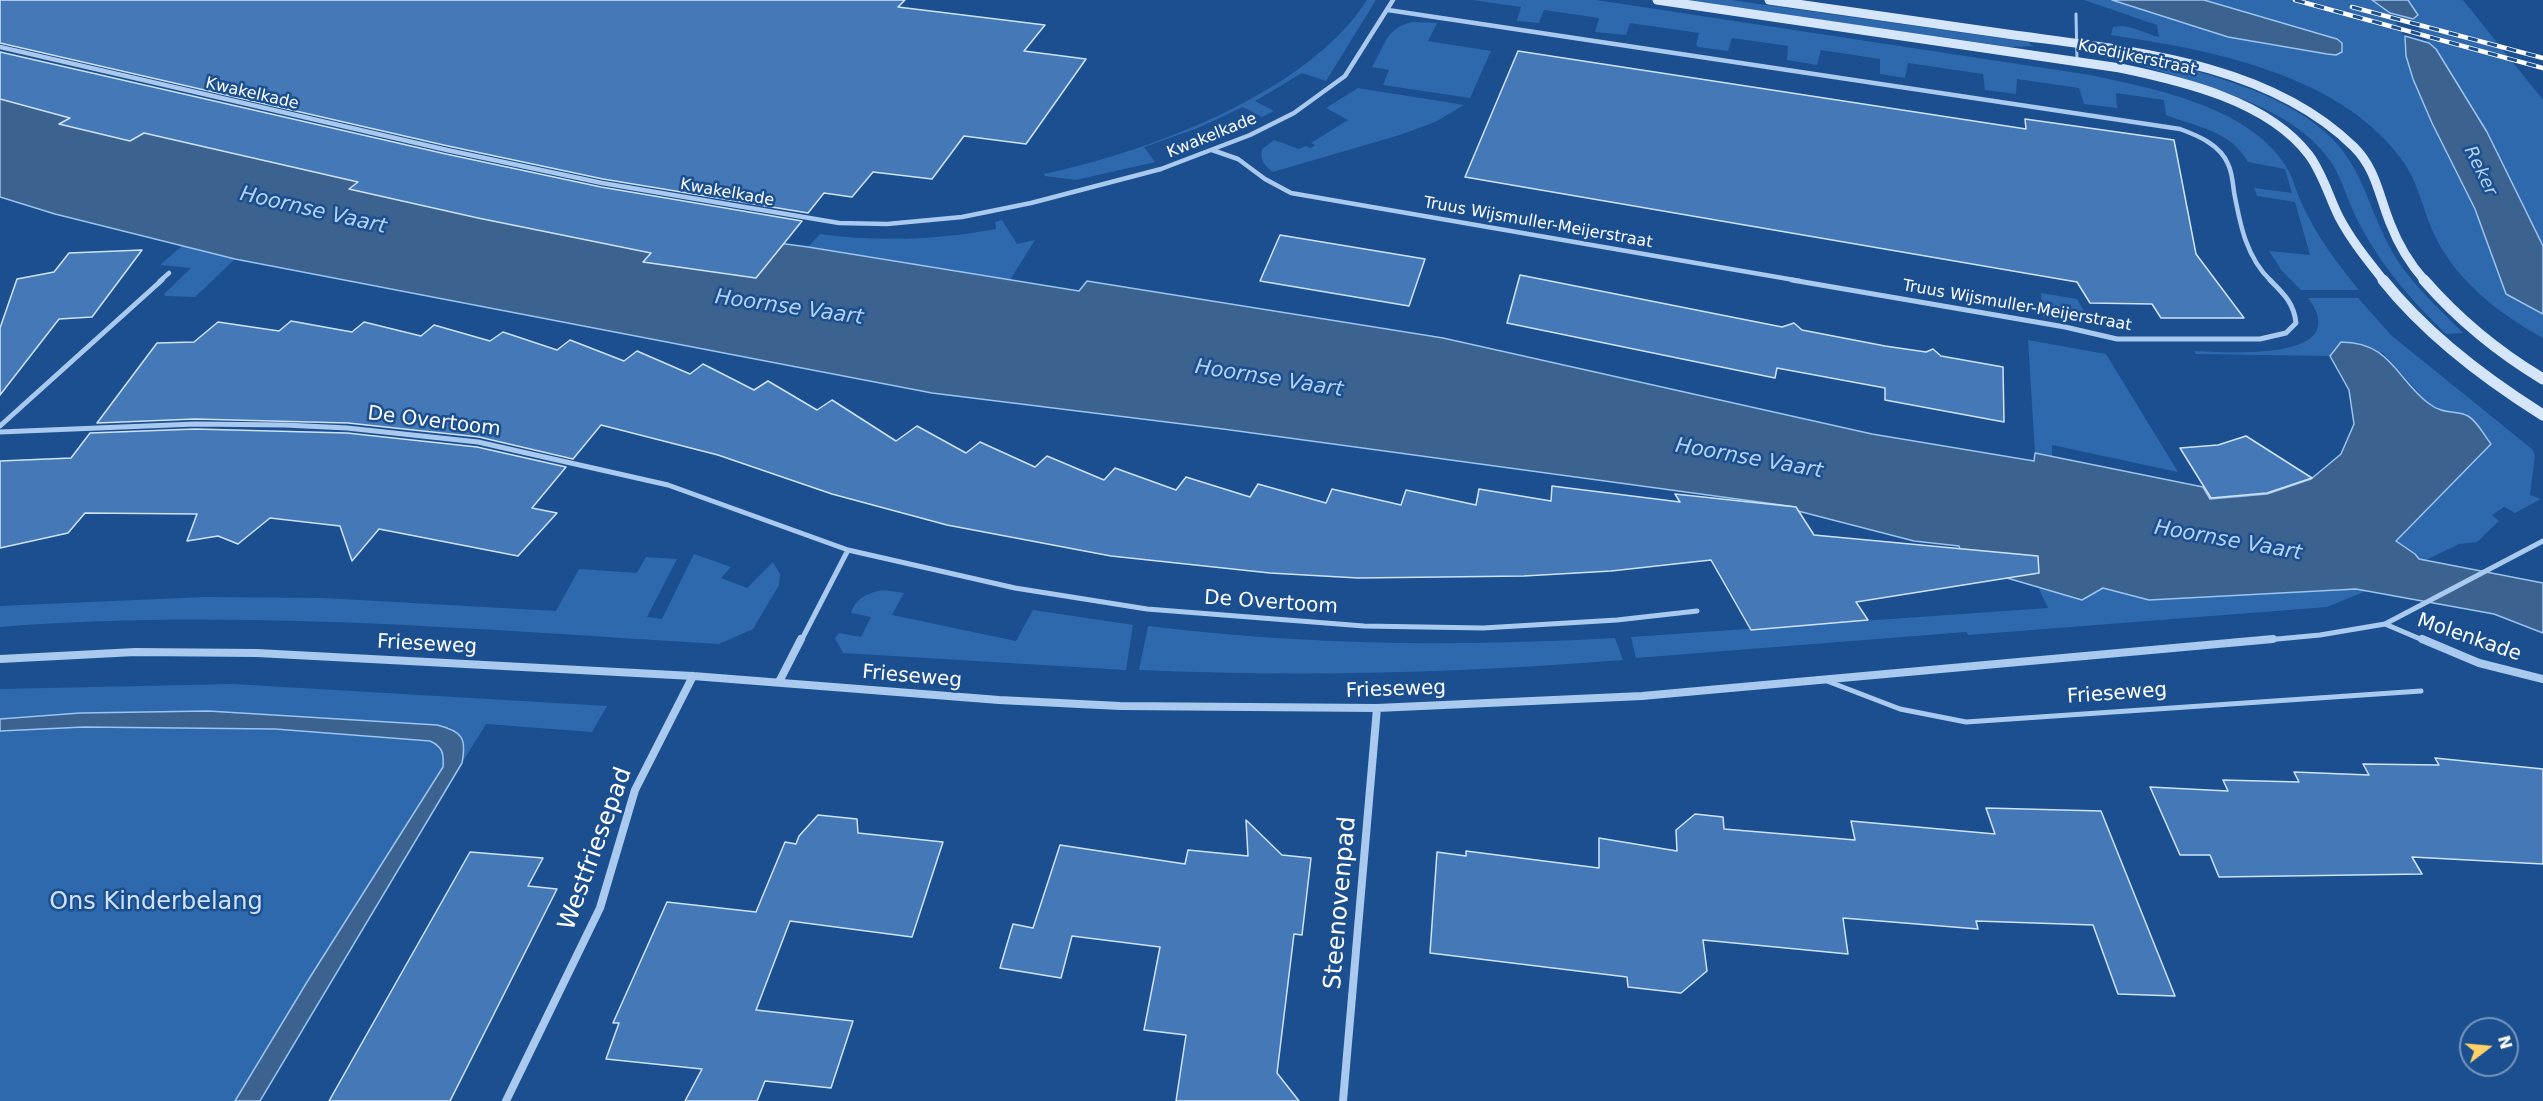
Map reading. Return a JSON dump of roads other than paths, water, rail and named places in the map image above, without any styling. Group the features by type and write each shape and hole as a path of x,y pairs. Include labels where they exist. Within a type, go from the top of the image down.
{"main road":[{"name":"Koedijkerstraat","path":"1657,0 2077,60 2175,79 2242,105 2276,125 2301,146 2317,164 2343,223 2378,273 2417,320 2480,373 2543,415"},
{"name":"Koedijkerstraat","path":"1769,0 2155,55 2198,65 2248,81 2295,103 2334,129 2369,163 2391,226 2409,261 2435,292 2503,352 2543,379"}],"street":[{"name":"Kwakelkade","path":"0,47 240,104 602,183 856,225 934,220 1022,205 1161,169 1250,135 1294,113 1345,76 1393,0"},
{"name":"Truus Wijsmuller-Meijerstraat","path":"1212,150 1238,159 1291,193 2065,327 2117,339 2260,339 2286,333 2296,323 2296,310 2256,264 2247,243 2229,165 2224,156 2218,148 2187,131 2149,123 1388,10"},
{"path":"0,426 169,273"},
{"name":"De Overtoom","path":"0,432 195,424 285,425 346,428 477,442 668,484 848,550 1015,588 1148,609 1257,620 1364,626 1483,628 1617,620 1696,611"},
{"name":"Frieseweg","path":"0,659 135,652 257,653 693,676 999,700 1120,706 1377,708 1642,696 2253,643 2385,624 2543,541"},
{"path":"779,682 848,550"},
{"name":"Molenkade","path":"2385,624 2479,663 2543,679"},
{"name":"Westfriesepad","path":"506,1101 600,908 635,790 693,676"},
{"name":"Steenovenpad","path":"1343,1101 1377,708"}],"lane":[{"path":"2076,14 2077,60"},
{"name":"Frieseweg","path":"1822,679 1900,709 1966,722 2421,691"}],"water":[{"path":"2112,0 2204,0 2337,39 2342,43 2342,52 2336,55 2327,54 2228,37"},
{"path":"2372,0 2408,0 2418,15 2413,19 2390,13"},
{"name":"Reker","path":"2405,36 2429,43 2436,49 2487,132 2543,246 2543,314 2506,294 2475,209 2413,79 2406,56"},
{"name":"Hoornse Vaart","path":"0,80 680,230 808,247 1079,291 1087,281 1443,338 1872,434 2034,461 2035,453 2203,487 2210,499 2267,494 2311,479 2341,454 2354,424 2349,390 2330,356 2341,342 2357,344 2371,348 2382,355 2417,393 2434,407 2464,414 2471,418 2491,444 2396,541 2419,559 2543,583 2543,633 2494,614 2356,589 2149,600 2103,588 2082,600 1966,566 1959,546 1914,541 1798,511 1796,507 1223,429 932,393 235,259 55,214 0,197"},
{"path":"208,711 437,725 457,733 464,747 462,763 260,1101 235,1101 443,767 443,755 440,748 430,741 275,729 84,727 0,731 0,719 80,713"}],"railway":[{"path":"2295,0 2543,68"},
{"path":"2352,7 2543,58"}],"park label":[{"name":"Ons Kinderbelang","path":"156,903"}]}
